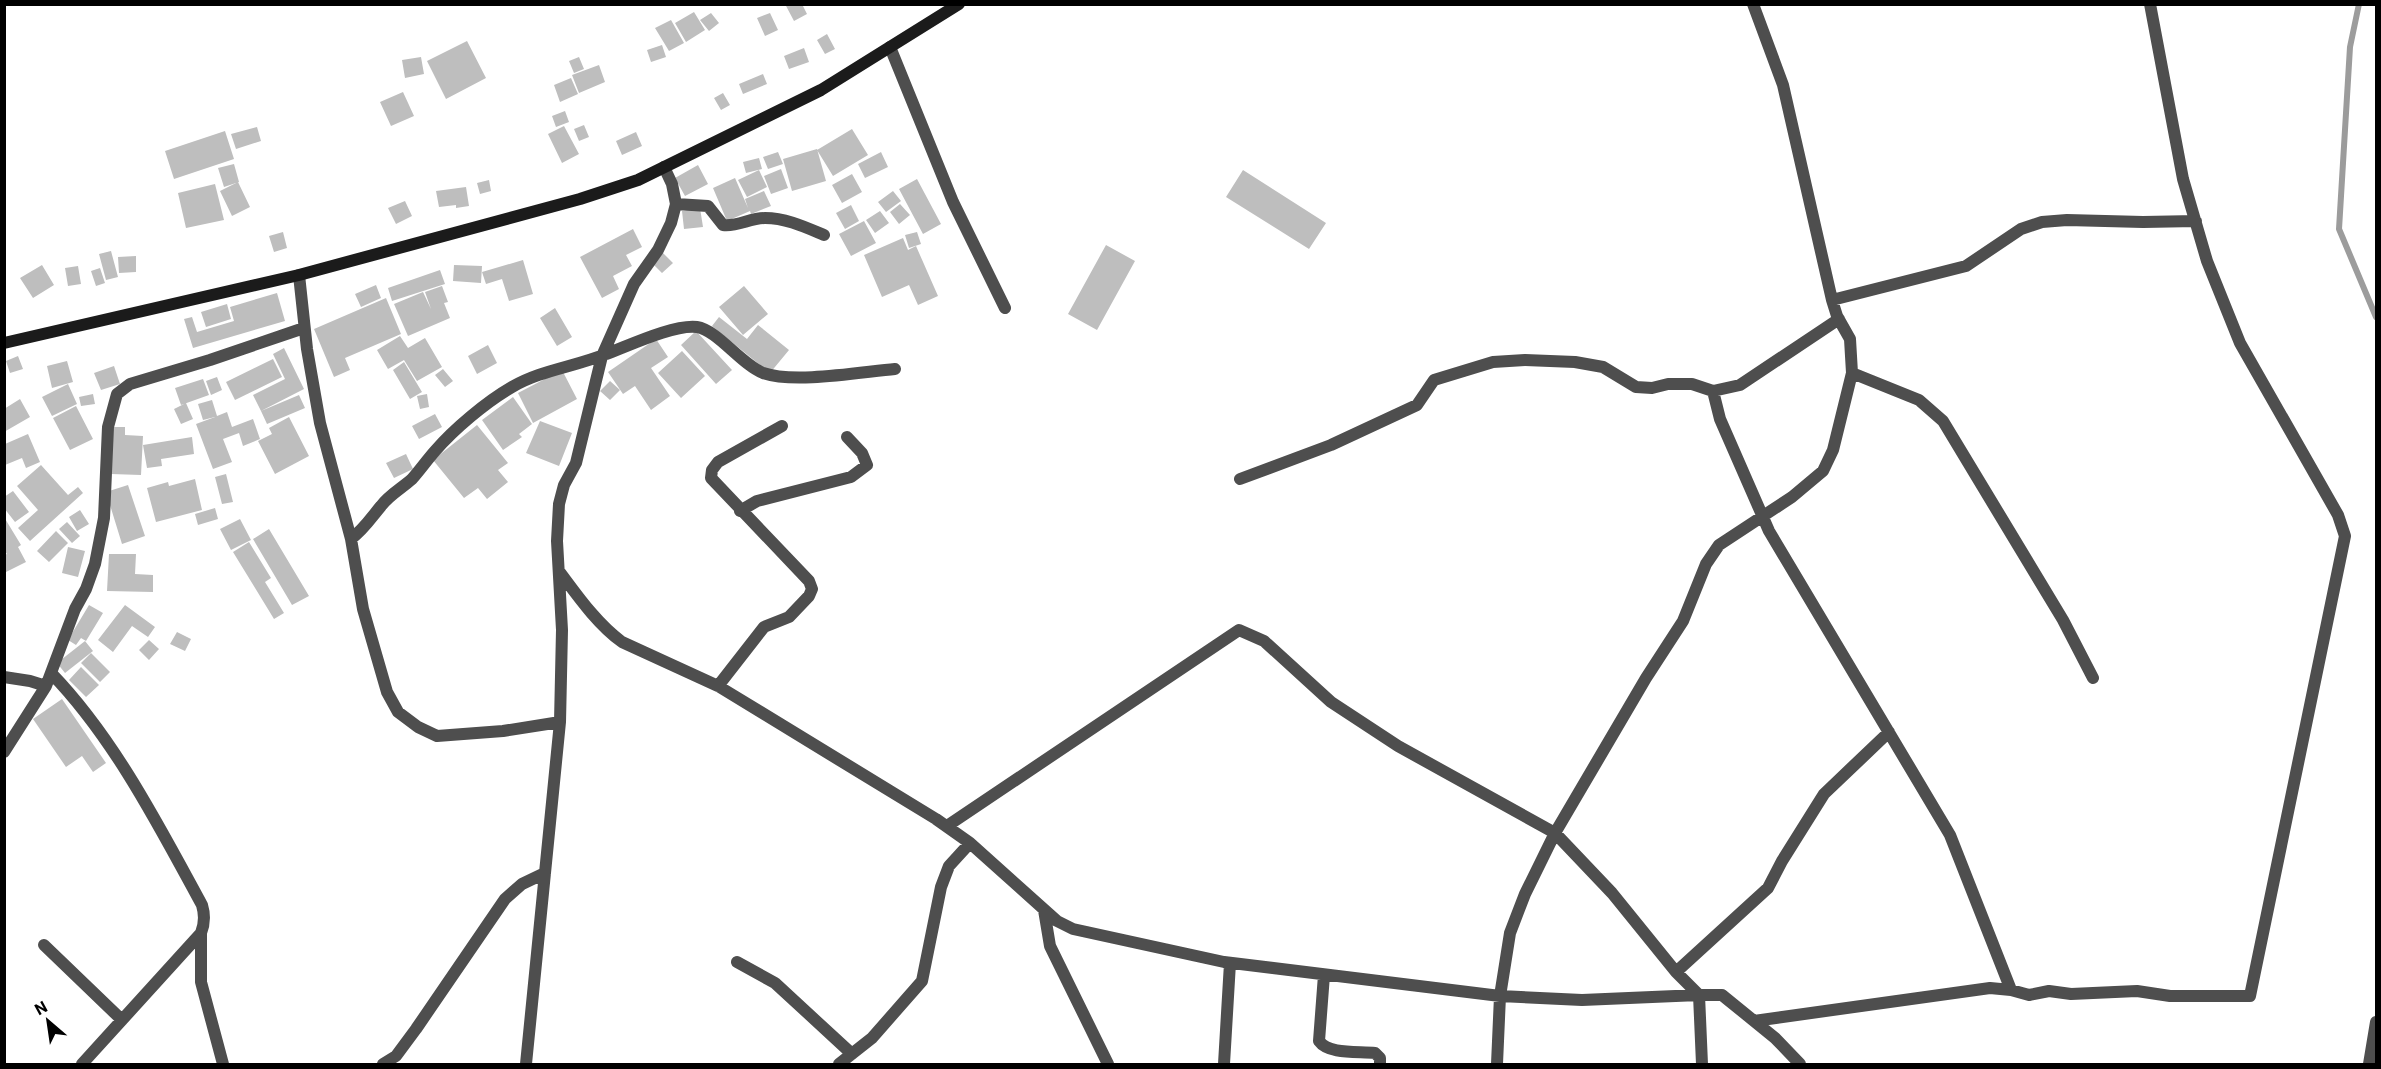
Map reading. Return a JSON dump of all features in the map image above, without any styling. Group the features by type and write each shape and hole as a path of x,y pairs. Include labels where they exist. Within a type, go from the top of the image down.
{"main road":[{"path":"4,343 299,275 580,199 638,180 821,90 959,4"}],"street":[{"path":"1497,1065 1500,996 1510,933 1516,914 1555,833 1646,678 1683,621 1706,564 1719,545 1792,497 1823,471 1833,450 1852,373 1850,339 1832,300 1783,85 1754,4"},
{"path":"1754,1021 1990,988 2029,995 2049,991 2070,994 2137,992 2170,996 2250,996 2345,536 2338,515 2240,343 2207,261 2183,179 2150,4"},
{"path":"890,47 953,202 1005,308"},
{"path":"526,1065 560,722 562,630 556,523 564,485 576,463 602,356 634,284 658,250 676,204 672,184 664,167"},
{"path":"676,204 708,206 723,225 730,226 763,218 794,222 824,235"},
{"path":"1832,300 1966,266 2021,229 2042,222 2067,220 2196,221"},
{"path":"299,275 304,328 320,423 351,539 363,609 384,683 398,712 418,727 436,736 503,731 560,722"},
{"path":"1240,479 1331,445 1417,405 1434,380 1493,362 1525,360 1575,362 1603,367 1636,387 1652,388 1668,384 1692,384 1713,391 1740,385 1839,319"},
{"path":"351,539 367,526 381,504 410,481 436,450 509,388 544,372 602,356 655,334 694,327 707,330 734,354 763,372 777,375 821,376 895,369"},
{"path":"4,752 46,686 95,564 104,518 108,426 117,394 130,384 304,328"},
{"path":"1852,373 1919,400 1943,421 2063,620 2093,678"},
{"path":"1713,391 1720,419 1762,516 1950,835 2011,990"},
{"path":"718,686 764,627 789,617 809,596 812,589 809,581 711,478 712,470 718,462 782,426"},
{"path":"740,511 757,501 851,477 867,465 862,453 847,437"},
{"path":"559,571 613,636 718,686 946,826 970,843 1057,921 1073,929 1230,963 1500,996 1582,1000 1722,995 1775,1038 1800,1065"},
{"path":"946,826 1239,630 1264,641 1330,702 1398,746 1555,833 1612,893 1676,972 1699,995 1702,1065"},
{"path":"51,673 97,728 161,829 202,905 205,924 201,933 82,1065"},
{"path":"4,677 46,686"},
{"path":"1676,972 1768,888 1824,794 1889,732"},
{"path":"839,1065 872,1038 922,981 941,887 950,866 970,843"},
{"path":"383,1065 396,1056 416,1029 504,899 522,884 545,873"},
{"path":"1044,910 1050,946 1108,1065"},
{"path":"201,933 201,982 223,1065"},
{"path":"44,945 122,1020"},
{"path":"737,962 775,983 852,1054"},
{"path":"1224,1065 1230,963"},
{"path":"1324,975 1319,1041 1323,1047 1330,1049 1375,1053 1380,1058 1380,1065"},
{"path":"2369,1065 2376,1022"}],"building":[{"path":"785,4 802,4 807,14 794,21"},
{"path":"694,12 705,30 686,42 675,23"},
{"path":"711,13 719,23 709,31 700,20"},
{"path":"770,13 778,30 765,36 757,18"},
{"path":"671,20 684,43 669,51 655,28"},
{"path":"827,34 835,49 825,54 817,40"},
{"path":"467,41 486,78 446,99 427,61"},
{"path":"662,45 666,57 651,62 647,50"},
{"path":"804,48 809,62 789,69 784,56"},
{"path":"421,57 424,74 405,78 402,60"},
{"path":"579,57 584,69 574,73 569,61"},
{"path":"599,65 605,82 579,93 572,75"},
{"path":"763,74 767,84 743,94 739,84"},
{"path":"571,78 578,94 560,102 554,85"},
{"path":"403,92 414,116 391,126 380,102"},
{"path":"723,93 730,105 721,110 714,98"},
{"path":"565,111 569,122 556,127 552,116"},
{"path":"584,125 589,137 579,141 574,129"},
{"path":"564,126 579,154 562,163 548,134"},
{"path":"257,127 261,141 236,149 231,134"},
{"path":"852,129 868,155 833,176 817,150"},
{"path":"225,131 234,159 174,179 165,151"},
{"path":"636,132 642,146 622,155 616,141"},
{"path":"817,149 826,181 792,191 783,159"},
{"path":"778,152 783,164 768,169 763,157"},
{"path":"881,152 888,167 865,178 858,164"},
{"path":"759,158 762,169 746,173 743,162"},
{"path":"234,164 239,182 224,187 218,168"},
{"path":"698,165 708,184 685,196 675,178"},
{"path":"781,169 788,188 771,194 764,176"},
{"path":"759,170 767,187 747,197 738,180"},
{"path":"1243,170 1326,223 1309,249 1226,197"},
{"path":"852,174 862,192 842,203 832,185"},
{"path":"735,178 748,208 745,199 764,191 771,206 751,214 750,211 727,221 713,188"},
{"path":"917,179 941,224 923,234 899,189"},
{"path":"489,180 491,191 480,194 477,183"},
{"path":"238,182 250,207 232,216 220,191"},
{"path":"215,184 224,220 186,228 178,193"},
{"path":"466,187 469,206 439,207 436,191"},
{"path":"893,191 901,201 886,212 878,202"},
{"path":"405,201 412,216 396,224 388,208"},
{"path":"900,204 910,215 899,224 890,212"},
{"path":"851,205 859,221 845,229 836,213"},
{"path":"700,208 703,227 684,229 682,211"},
{"path":"880,211 889,223 875,233 866,220"},
{"path":"864,221 876,243 851,256 839,234"},
{"path":"633,229 642,247 626,255 632,266 613,276 619,289 602,298 580,257"},
{"path":"283,232 287,248 274,252 269,236"},
{"path":"917,232 921,244 909,248 905,235"},
{"path":"903,238 908,250 916,246 938,296 918,305 909,285 882,297 864,255"},
{"path":"1106,245 1135,261 1097,330 1068,314"},
{"path":"111,251 118,277 106,280 99,254"},
{"path":"663,253 673,263 662,273 653,264"},
{"path":"136,256 136,272 119,273 118,257"},
{"path":"523,260 533,294 509,301 502,279 486,284 482,272"},
{"path":"42,265 54,285 33,298 20,278"},
{"path":"454,265 482,266 481,283 453,281"},
{"path":"78,266 81,284 68,286 65,268"},
{"path":"100,268 105,283 96,286 91,271"},
{"path":"440,270 445,284 392,301 388,288"},
{"path":"376,285 381,298 361,307 355,294"},
{"path":"442,286 448,302 444,303 450,318 408,336 394,304 423,292 431,309 425,292"},
{"path":"744,286 768,314 743,335 719,307"},
{"path":"277,293 285,321 193,348 184,319 192,317 197,332 234,321 230,307"},
{"path":"386,298 401,334 345,358 350,370 334,377 314,329"},
{"path":"227,304 231,319 206,327 201,312"},
{"path":"555,308 572,337 557,346 540,318"},
{"path":"719,317 747,339 758,325 789,350 770,373 712,326"},
{"path":"696,331 732,370 716,384 681,345"},
{"path":"400,336 408,348 425,338 442,367 417,381 404,360 388,369 377,350"},
{"path":"656,339 668,357 651,368 670,396 651,410 635,386 623,394 608,372"},
{"path":"488,345 497,363 477,374 468,356"},
{"path":"284,348 304,389 261,411 253,395 285,379 273,354"},
{"path":"682,351 705,376 681,398 658,373"},
{"path":"18,356 23,369 10,373 6,361"},
{"path":"273,359 282,377 235,400 226,382"},
{"path":"67,361 73,382 52,388 47,366"},
{"path":"404,362 422,392 410,399 393,370"},
{"path":"114,366 120,384 101,390 94,373"},
{"path":"443,369 453,381 445,387 435,375"},
{"path":"562,370 577,399 533,423 518,393"},
{"path":"217,377 222,390 211,395 206,381"},
{"path":"203,379 209,395 181,405 175,388"},
{"path":"610,381 620,390 610,400 600,391"},
{"path":"68,384 77,404 52,416 42,397"},
{"path":"93,394 95,404 81,406 79,397"},
{"path":"427,394 429,407 420,409 417,396"},
{"path":"299,395 305,408 267,424 261,411"},
{"path":"513,397 532,424 519,434 522,437 503,450 482,420"},
{"path":"20,399 30,417 4,432 4,409"},
{"path":"212,400 217,416 227,412 232,427 253,419 260,439 243,446 239,433 223,439 232,462 213,469 196,424 215,417 203,420 198,404"},
{"path":"186,403 193,419 181,424 174,409"},
{"path":"76,406 93,439 70,450 53,418"},
{"path":"435,414 442,427 419,439 412,426"},
{"path":"289,417 309,456 275,474 258,441 272,434 269,428"},
{"path":"540,421 572,433 559,466 526,453"},
{"path":"477,425 508,463 498,470 508,482 487,499 478,488 464,498 433,460"},
{"path":"113,427 125,427 125,435 143,436 141,475 111,474"},
{"path":"28,434 40,462 26,468 22,458 5,465 5,444"},
{"path":"192,437 194,454 161,459 162,466 147,468 143,445"},
{"path":"406,454 413,469 394,478 386,463"},
{"path":"41,465 68,495 78,487 83,493 30,541 18,528 38,510 17,486"},
{"path":"226,474 233,502 222,504 215,477"},
{"path":"195,479 202,510 156,522 147,488 168,482 169,486"},
{"path":"128,485 145,536 122,544 106,492"},
{"path":"13,491 29,512 15,522 4,508 4,497"},
{"path":"215,508 218,519 198,525 195,514"},
{"path":"80,510 89,524 77,531 69,517"},
{"path":"4,517 21,545 18,547 26,562 4,573 4,555 7,554 4,550"},
{"path":"240,519 251,540 231,550 220,529"},
{"path":"67,522 80,536 72,543 59,529"},
{"path":"269,529 309,596 292,605 253,539"},
{"path":"56,531 68,543 49,562 37,551"},
{"path":"249,542 271,578 265,582 284,613 274,619 233,552"},
{"path":"68,547 85,551 78,577 62,573"},
{"path":"109,554 136,554 135,574 153,575 153,592 107,591"},
{"path":"89,605 103,613 86,641 81,638 76,645 68,640"},
{"path":"125,605 155,627 148,637 132,626 113,652 98,640"},
{"path":"177,632 191,639 185,651 170,644"},
{"path":"149,640 159,649 149,660 139,650"},
{"path":"85,641 93,651 65,673 57,663"},
{"path":"91,653 110,672 100,682 81,663"},
{"path":"81,667 99,685 86,697 69,680"},
{"path":"62,699 106,763 93,772 82,756 66,767 33,719"}],"waterway":[{"path":"2359,4 2350,47 2339,229 2376,317"}]}
